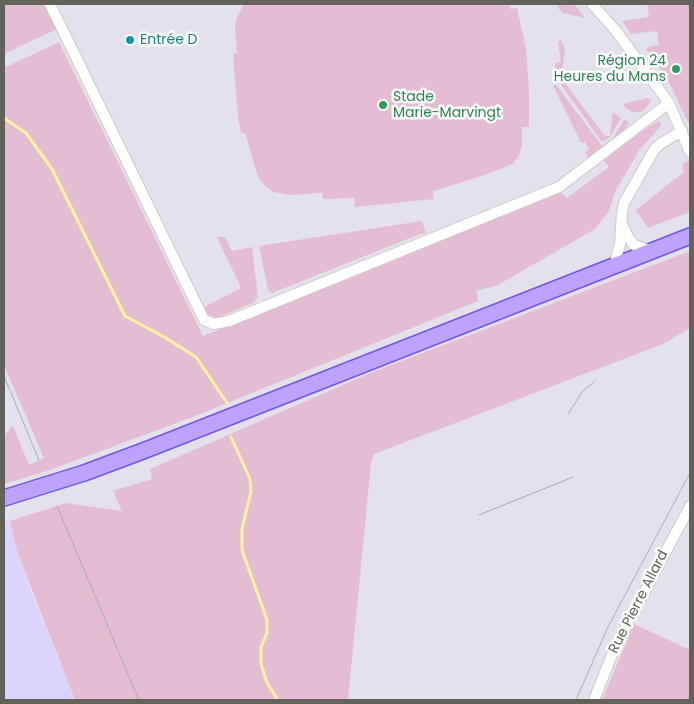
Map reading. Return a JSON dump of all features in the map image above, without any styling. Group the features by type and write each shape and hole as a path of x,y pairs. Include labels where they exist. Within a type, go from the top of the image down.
{"main road":[{"path":"4,498 84,473 143,451 690,236"}],"street":[{"path":"50,4 204,320 214,324 229,321 559,187 669,103"},
{"path":"592,4 616,30 669,103 690,152"},
{"path":"614,266 620,244 624,203 654,150 660,144 682,131"},
{"path":"622,222 628,237 634,245 653,251"},
{"name":"Rue Pierre Allard","path":"594,700 615,647 690,506"}],"shaded area":[{"path":"4,4 45,4 57,29 4,54"},
{"name":"Stade Marie-Marvingt","path":"244,4 509,4 510,9 517,8 526,49 529,92 529,127 522,127 522,147 518,157 513,164 433,191 434,199 355,207 354,198 323,199 322,193 291,195 274,192 266,187 258,177 245,133 241,133 238,116 233,54 237,53 235,27 237,17"},
{"path":"557,4 572,4 576,6 585,18 563,13"},
{"name":"Région 24 Heures du Mans","path":"647,4 690,4 690,126 668,80 646,49 659,45 657,31 631,34 622,21 649,17"},
{"path":"561,40 565,49 561,78 605,136 610,136 613,112 621,118 610,137 602,142 557,79 555,63 561,62 558,42"},
{"path":"59,42 203,336 560,192 567,198 609,167 603,159 642,131 657,122 661,122 660,127 640,149 615,192 609,211 595,229 498,285 477,291 478,301 198,415 47,471 4,484 4,436 13,426 29,465 44,458 4,365 4,68"},
{"path":"553,85 556,85 602,146 613,138 624,120 629,122 622,135 589,158 585,152 589,150 585,142 581,143"},
{"path":"648,98 651,101 641,112 632,112 623,104"},
{"path":"690,160 690,212 648,228 636,210 684,172 682,164"},
{"path":"422,221 426,234 420,234 272,293 268,289 259,246"},
{"path":"217,237 225,237 232,251 252,247 258,297 253,303 217,318 209,315 202,308 241,288"},
{"path":"690,251 690,328 663,344 374,454 371,463 348,700 75,700 17,551 10,521 66,503 122,511 113,491 152,479 150,469 373,372"},
{"path":"10,521 17,551 28,583 75,700 4,700 4,522"},
{"path":"634,624 690,650 690,700 602,700"}],"waterway":[{"path":"4,118 26,133 52,169 125,316 196,357 227,403"},
{"path":"231,437 250,479 251,491 242,529 242,550 267,620 267,633 261,647 261,664 267,683 278,700"}],"tram line":[{"path":"4,376 39,460"},
{"path":"568,414 582,392 595,381"},
{"path":"576,700 608,627 690,473"},
{"path":"479,515 573,477"},
{"path":"57,506 139,700"}],"place":[{"name":"Entrée D","path":"130,40"},
{"name":"Région 24 Heures du Mans","path":"676,69"},
{"name":"Stade Marie-Marvingt","path":"383,105"}]}
